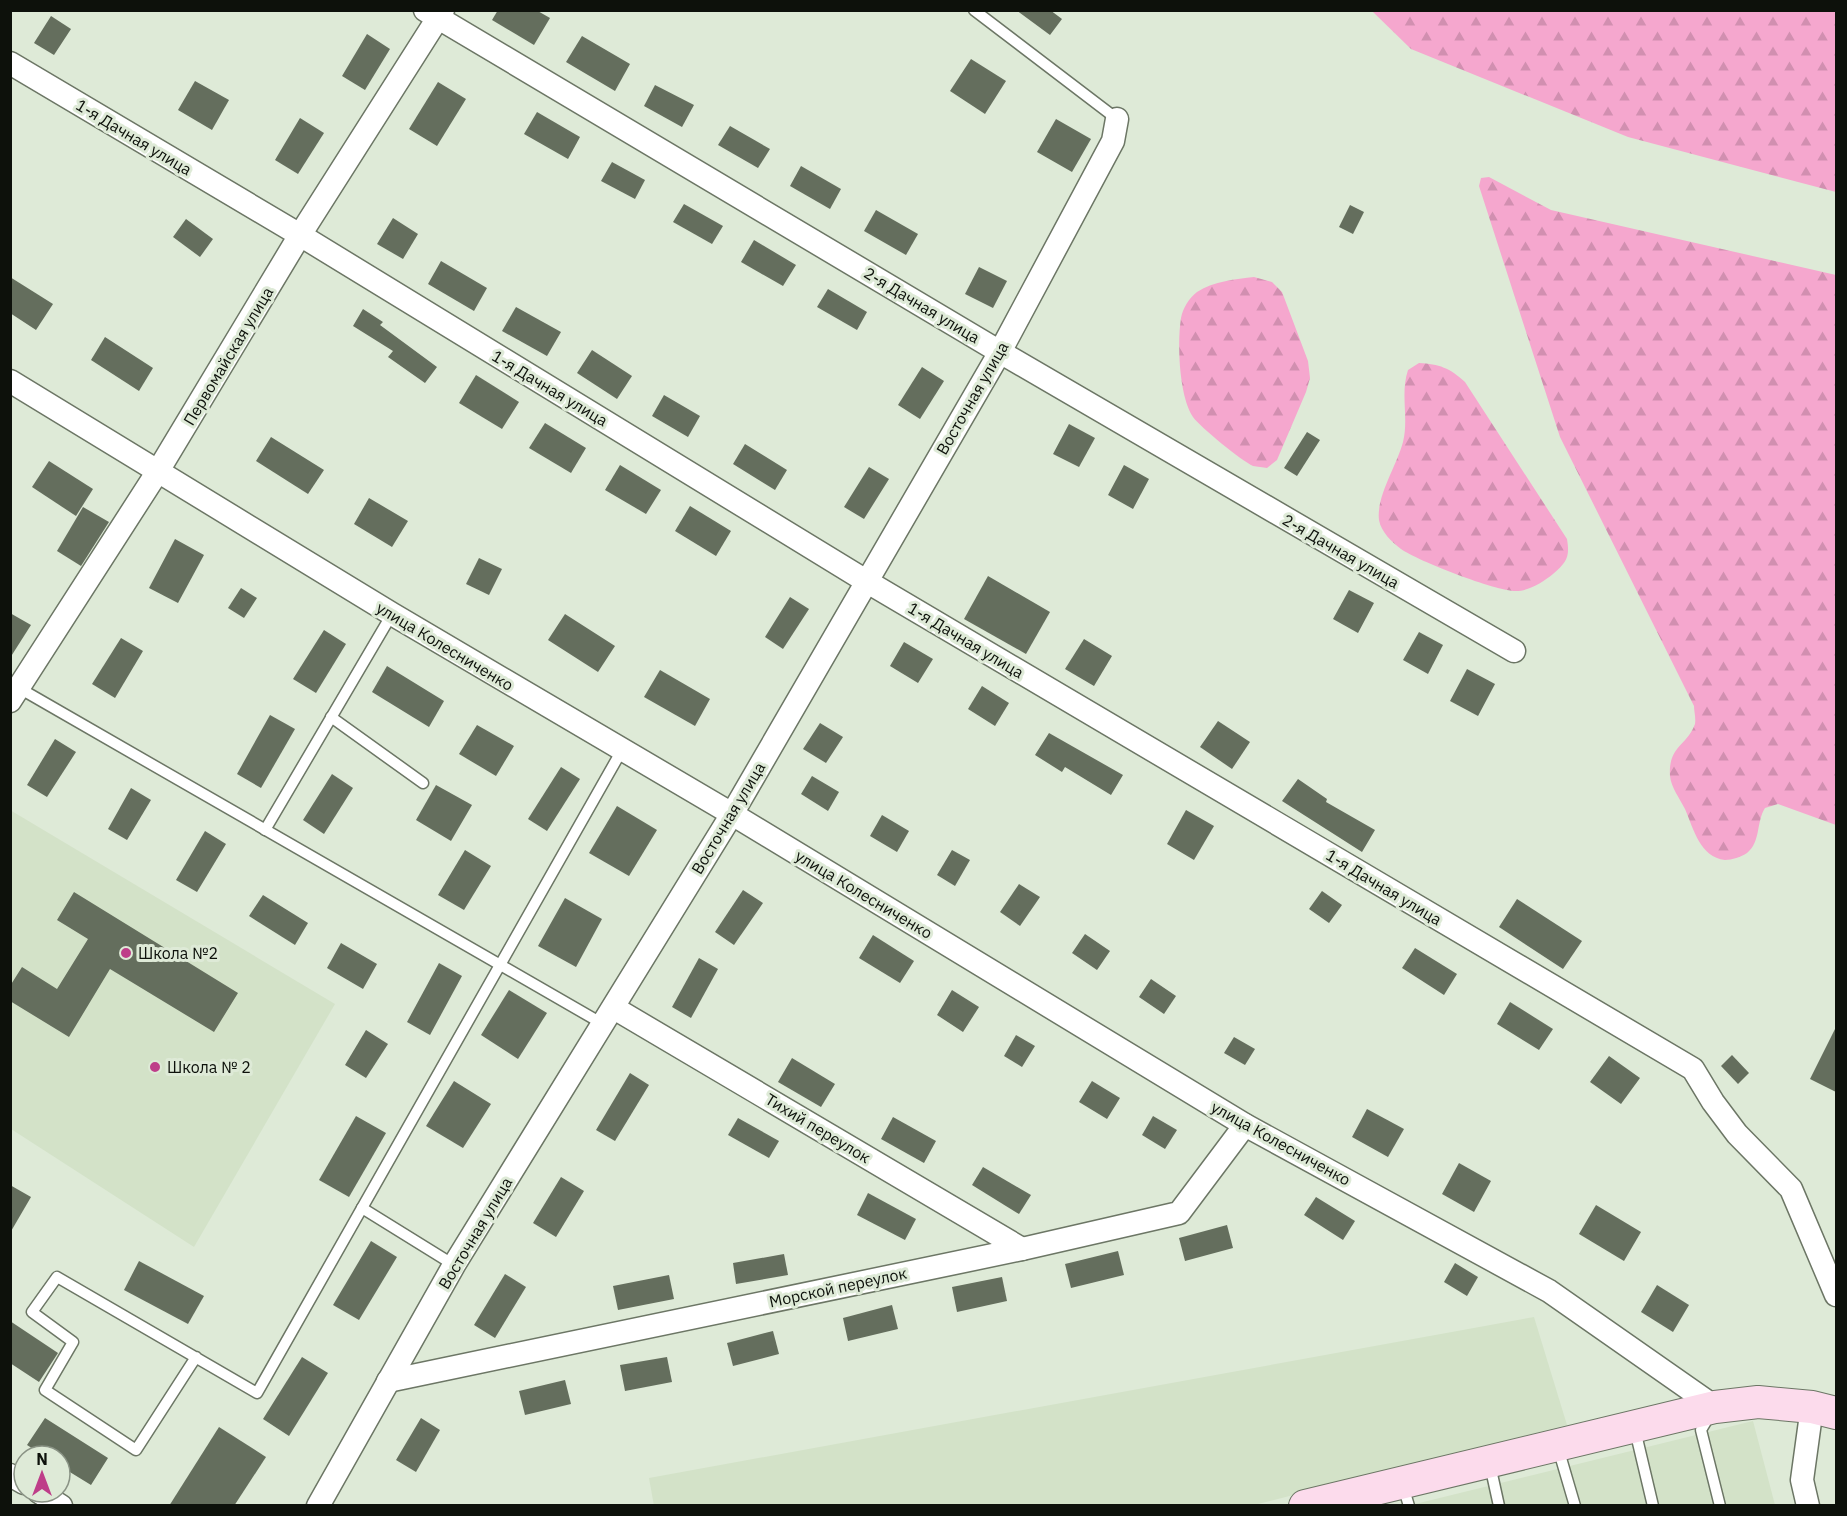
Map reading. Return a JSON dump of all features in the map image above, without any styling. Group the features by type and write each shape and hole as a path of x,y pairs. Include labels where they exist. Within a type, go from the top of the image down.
{"main road":[{"path":"1305,1506 1405,1494 1489,1461 1715,1407 1758,1402 1824,1410"}],"street":[{"name":"Первомайская улица","path":"15,694 158,471 436,13"},
{"name":"2-я Дачная улица","path":"436,13 1000,351 1514,651"},
{"name":"1-я Дачная улица","path":"10,63 300,235 866,581 1693,1069 1713,1102 1737,1134 1791,1188 1836,1295"},
{"name":"Восточная улица","path":"318,1506 454,1265 732,814 1000,351 1113,141 1117,119"},
{"name":"улица Колесниченко","path":"10,381 392,614 732,814 1245,1125 1549,1291 1715,1407"},
{"name":"Тихий переулок","path":"608,1016 1022,1249"},
{"name":"Морской переулок","path":"388,1381 1022,1249 1179,1213 1245,1125"},
{"path":"1808,1506 1802,1480 1824,1410"}],"lane":[{"path":"974,10 1117,119"},
{"path":"265,830 392,614"},
{"path":"15,694 265,830 500,966 608,1016"},
{"path":"331,717 423,783"},
{"path":"196,1357 136,1450 45,1390 73,1342 32,1312 57,1277 196,1357 257,1393 622,750"},
{"path":"362,1208 454,1265"},
{"path":"1715,1407 1701,1430 1720,1506"},
{"path":"1634,1426 1653,1506"},
{"path":"1557,1445 1575,1506"},
{"path":"1489,1461 1499,1506"}],"shaded area":[{"name":"Школа № 2","path":"10,810 335,1004 194,1247 11,1129"},
{"path":"1534,1317 1567,1425 1254,1505 654,1506 649,1478"},
{"path":"1753,1421 1775,1505 1407,1506"}],"green space":[{"path":"1372,11 1836,11 1836,192 1628,137 1411,49"},
{"path":"1489,177 1551,210 1836,275 1836,825 1778,804 1765,808 1751,848 1742,856 1728,860 1709,854 1695,834 1670,776 1672,758 1695,724 1694,706 1560,437 1479,186 1481,178"},
{"path":"1254,277 1272,282 1282,292 1308,361 1310,378 1277,460 1267,468 1248,463 1197,422 1188,408 1180,369 1181,318 1189,300 1197,292 1211,285"},
{"path":"1419,363 1444,368 1465,382 1567,539 1568,555 1562,566 1536,586 1521,591 1506,590 1457,574 1423,561 1401,549 1384,533 1379,520 1379,511 1405,433 1406,379 1408,370"}],"building":[{"path":"498,10 536,10 550,18 534,45 492,20"},
{"path":"1016,10 1050,10 1062,19 1050,35"},
{"path":"51,16 71,29 54,55 34,43"},
{"path":"367,34 390,49 365,90 342,76"},
{"path":"582,36 630,64 615,91 566,62"},
{"path":"971,59 1006,81 985,114 950,91"},
{"path":"195,81 229,100 212,130 178,110"},
{"path":"438,82 466,99 437,146 409,129"},
{"path":"655,85 694,105 682,127 644,106"},
{"path":"537,112 580,137 568,159 524,134"},
{"path":"300,118 324,133 298,174 275,160"},
{"path":"1056,119 1091,139 1072,172 1037,152"},
{"path":"730,126 770,149 758,168 718,145"},
{"path":"612,162 645,180 635,199 601,181"},
{"path":"801,166 841,189 830,209 790,186"},
{"path":"684,204 723,226 712,244 673,222"},
{"path":"1350,205 1364,212 1353,234 1339,227"},
{"path":"876,210 918,234 906,255 864,231"},
{"path":"393,218 418,234 403,259 377,244"},
{"path":"186,219 213,239 200,257 173,237"},
{"path":"754,240 796,265 783,286 741,262"},
{"path":"441,261 487,288 474,311 428,284"},
{"path":"979,267 1007,281 993,308 965,294"},
{"path":"10,277 53,304 36,330 10,313"},
{"path":"828,289 867,312 857,330 817,307"},
{"path":"516,307 561,332 547,356 502,331"},
{"path":"363,309 383,322 380,325 437,367 425,383 388,357 393,351 353,326"},
{"path":"105,337 153,368 139,391 91,360"},
{"path":"592,350 632,376 617,399 577,373"},
{"path":"922,367 944,381 920,419 898,405"},
{"path":"476,375 519,402 502,429 459,403"},
{"path":"664,395 700,416 688,437 652,416"},
{"path":"545,423 586,448 571,473 529,448"},
{"path":"1069,424 1095,438 1079,467 1053,454"},
{"path":"1307,432 1320,440 1297,476 1284,468"},
{"path":"271,437 324,470 308,494 256,461"},
{"path":"745,444 787,470 775,490 733,464"},
{"path":"49,461 93,489 76,516 32,487"},
{"path":"620,465 661,490 646,514 605,490"},
{"path":"1124,465 1149,479 1133,509 1108,495"},
{"path":"869,467 889,479 864,519 844,507"},
{"path":"369,498 408,521 392,547 354,524"},
{"path":"690,506 731,531 716,556 675,531"},
{"path":"83,507 109,522 81,566 57,551"},
{"path":"175,539 204,555 178,603 149,588"},
{"path":"479,558 502,569 489,595 466,584"},
{"path":"988,576 1050,612 1026,654 964,619"},
{"path":"241,588 257,598 244,618 228,608"},
{"path":"1349,590 1374,603 1358,633 1333,619"},
{"path":"790,597 809,609 783,649 765,637"},
{"path":"10,613 31,625 10,658"},
{"path":"565,614 615,646 598,672 548,640"},
{"path":"324,630 346,644 316,693 293,679"},
{"path":"1419,632 1443,645 1428,674 1403,660"},
{"path":"121,638 143,651 115,698 92,684"},
{"path":"1084,639 1112,656 1094,686 1065,669"},
{"path":"904,642 933,659 918,683 890,666"},
{"path":"387,666 444,701 429,727 372,692"},
{"path":"1467,669 1495,684 1478,716 1450,701"},
{"path":"660,670 710,699 695,726 644,697"},
{"path":"982,686 1009,703 995,726 968,709"},
{"path":"270,715 295,729 261,788 237,774"},
{"path":"1218,721 1250,742 1232,769 1200,747"},
{"path":"820,723 843,737 826,763 803,749"},
{"path":"477,725 514,746 496,776 459,754"},
{"path":"1049,733 1123,775 1111,795 1065,767 1062,772 1035,755"},
{"path":"55,739 76,752 47,797 27,785"},
{"path":"561,767 580,779 547,831 528,819"},
{"path":"332,774 353,788 324,834 303,820"},
{"path":"812,776 839,792 828,811 801,794"},
{"path":"1298,779 1327,799 1326,802 1375,830 1362,852 1282,801"},
{"path":"436,785 472,805 451,841 416,820"},
{"path":"131,788 151,800 127,840 108,829"},
{"path":"617,806 657,830 629,876 589,853"},
{"path":"1186,810 1214,826 1194,860 1167,844"},
{"path":"882,815 909,831 897,852 870,836"},
{"path":"205,831 226,844 197,892 176,880"},
{"path":"465,850 491,866 464,910 438,895"},
{"path":"952,850 970,860 955,886 937,875"},
{"path":"1019,884 1040,897 1020,926 1000,912"},
{"path":"743,890 763,903 734,945 715,932"},
{"path":"1322,891 1342,905 1329,923 1309,909"},
{"name":"Школа №2","path":"74,892 238,993 214,1032 110,969 69,1037 10,1001 10,986 22,967 57,989 88,939 57,920"},
{"path":"263,895 308,923 295,945 249,916"},
{"path":"565,898 602,919 576,967 538,946"},
{"path":"1517,899 1582,941 1563,969 1499,927"},
{"path":"1085,934 1110,951 1097,970 1072,953"},
{"path":"873,935 914,961 900,983 859,958"},
{"path":"341,943 377,964 363,989 327,968"},
{"path":"1415,948 1457,974 1444,995 1402,968"},
{"path":"699,958 718,969 691,1018 672,1007"},
{"path":"439,963 462,976 430,1035 407,1022"},
{"path":"1151,979 1176,996 1164,1014 1139,997"},
{"path":"509,990 547,1013 518,1059 481,1035"},
{"path":"952,990 979,1007 963,1032 937,1015"},
{"path":"1510,1002 1553,1029 1539,1050 1497,1024"},
{"path":"1836,1027 1836,1092 1810,1079"},
{"path":"366,1030 388,1044 366,1078 345,1065"},
{"path":"1016,1035 1035,1046 1022,1067 1004,1056"},
{"path":"1234,1037 1255,1049 1245,1065 1224,1053"},
{"path":"1732,1055 1749,1073 1738,1084 1721,1066"},
{"path":"1609,1056 1640,1078 1621,1104 1590,1082"},
{"path":"792,1058 835,1084 821,1107 778,1082"},
{"path":"630,1073 649,1085 615,1141 596,1130"},
{"path":"454,1081 491,1104 463,1148 426,1126"},
{"path":"1092,1081 1120,1098 1107,1119 1079,1102"},
{"path":"1367,1109 1404,1129 1388,1157 1352,1137"},
{"path":"356,1116 386,1133 349,1197 319,1180"},
{"path":"1153,1116 1177,1130 1165,1149 1142,1135"},
{"path":"893,1117 936,1141 924,1163 881,1139"},
{"path":"738,1118 779,1141 769,1158 728,1135"},
{"path":"1459,1163 1491,1181 1474,1212 1442,1194"},
{"path":"983,1167 1031,1195 1019,1214 972,1185"},
{"path":"561,1177 584,1191 556,1237 533,1223"},
{"path":"10,1185 31,1197 10,1233"},
{"path":"868,1193 916,1219 905,1240 857,1215"},
{"path":"1316,1197 1355,1221 1343,1240 1304,1215"},
{"path":"1596,1205 1641,1232 1624,1261 1579,1234"},
{"path":"1227,1225 1233,1248 1185,1261 1179,1238"},
{"path":"371,1241 397,1257 359,1320 333,1305"},
{"path":"1118,1251 1124,1275 1071,1288 1065,1264"},
{"path":"784,1254 788,1275 736,1284 733,1263"},
{"path":"139,1261 204,1296 188,1324 124,1290"},
{"path":"1455,1263 1478,1277 1467,1296 1444,1282"},
{"path":"505,1274 526,1287 495,1338 474,1325"},
{"path":"669,1275 674,1299 618,1310 613,1286"},
{"path":"1002,1277 1007,1301 957,1312 952,1287"},
{"path":"1657,1285 1689,1305 1673,1332 1641,1312"},
{"path":"892,1305 898,1329 848,1341 843,1318"},
{"path":"10,1321 58,1353 39,1382 10,1363"},
{"path":"773,1331 779,1354 733,1366 727,1343"},
{"path":"302,1357 328,1373 289,1436 263,1419"},
{"path":"667,1357 672,1382 625,1391 620,1365"},
{"path":"565,1380 571,1404 525,1415 519,1391"},
{"path":"45,1418 108,1458 91,1485 72,1473 72,1444 28,1444"},
{"path":"421,1418 440,1430 416,1472 396,1460"},
{"path":"219,1427 266,1457 234,1506 169,1506"}],"place":[{"name":"Школа №2","path":"126,953"},
{"name":"Школа № 2","path":"155,1067"}]}
